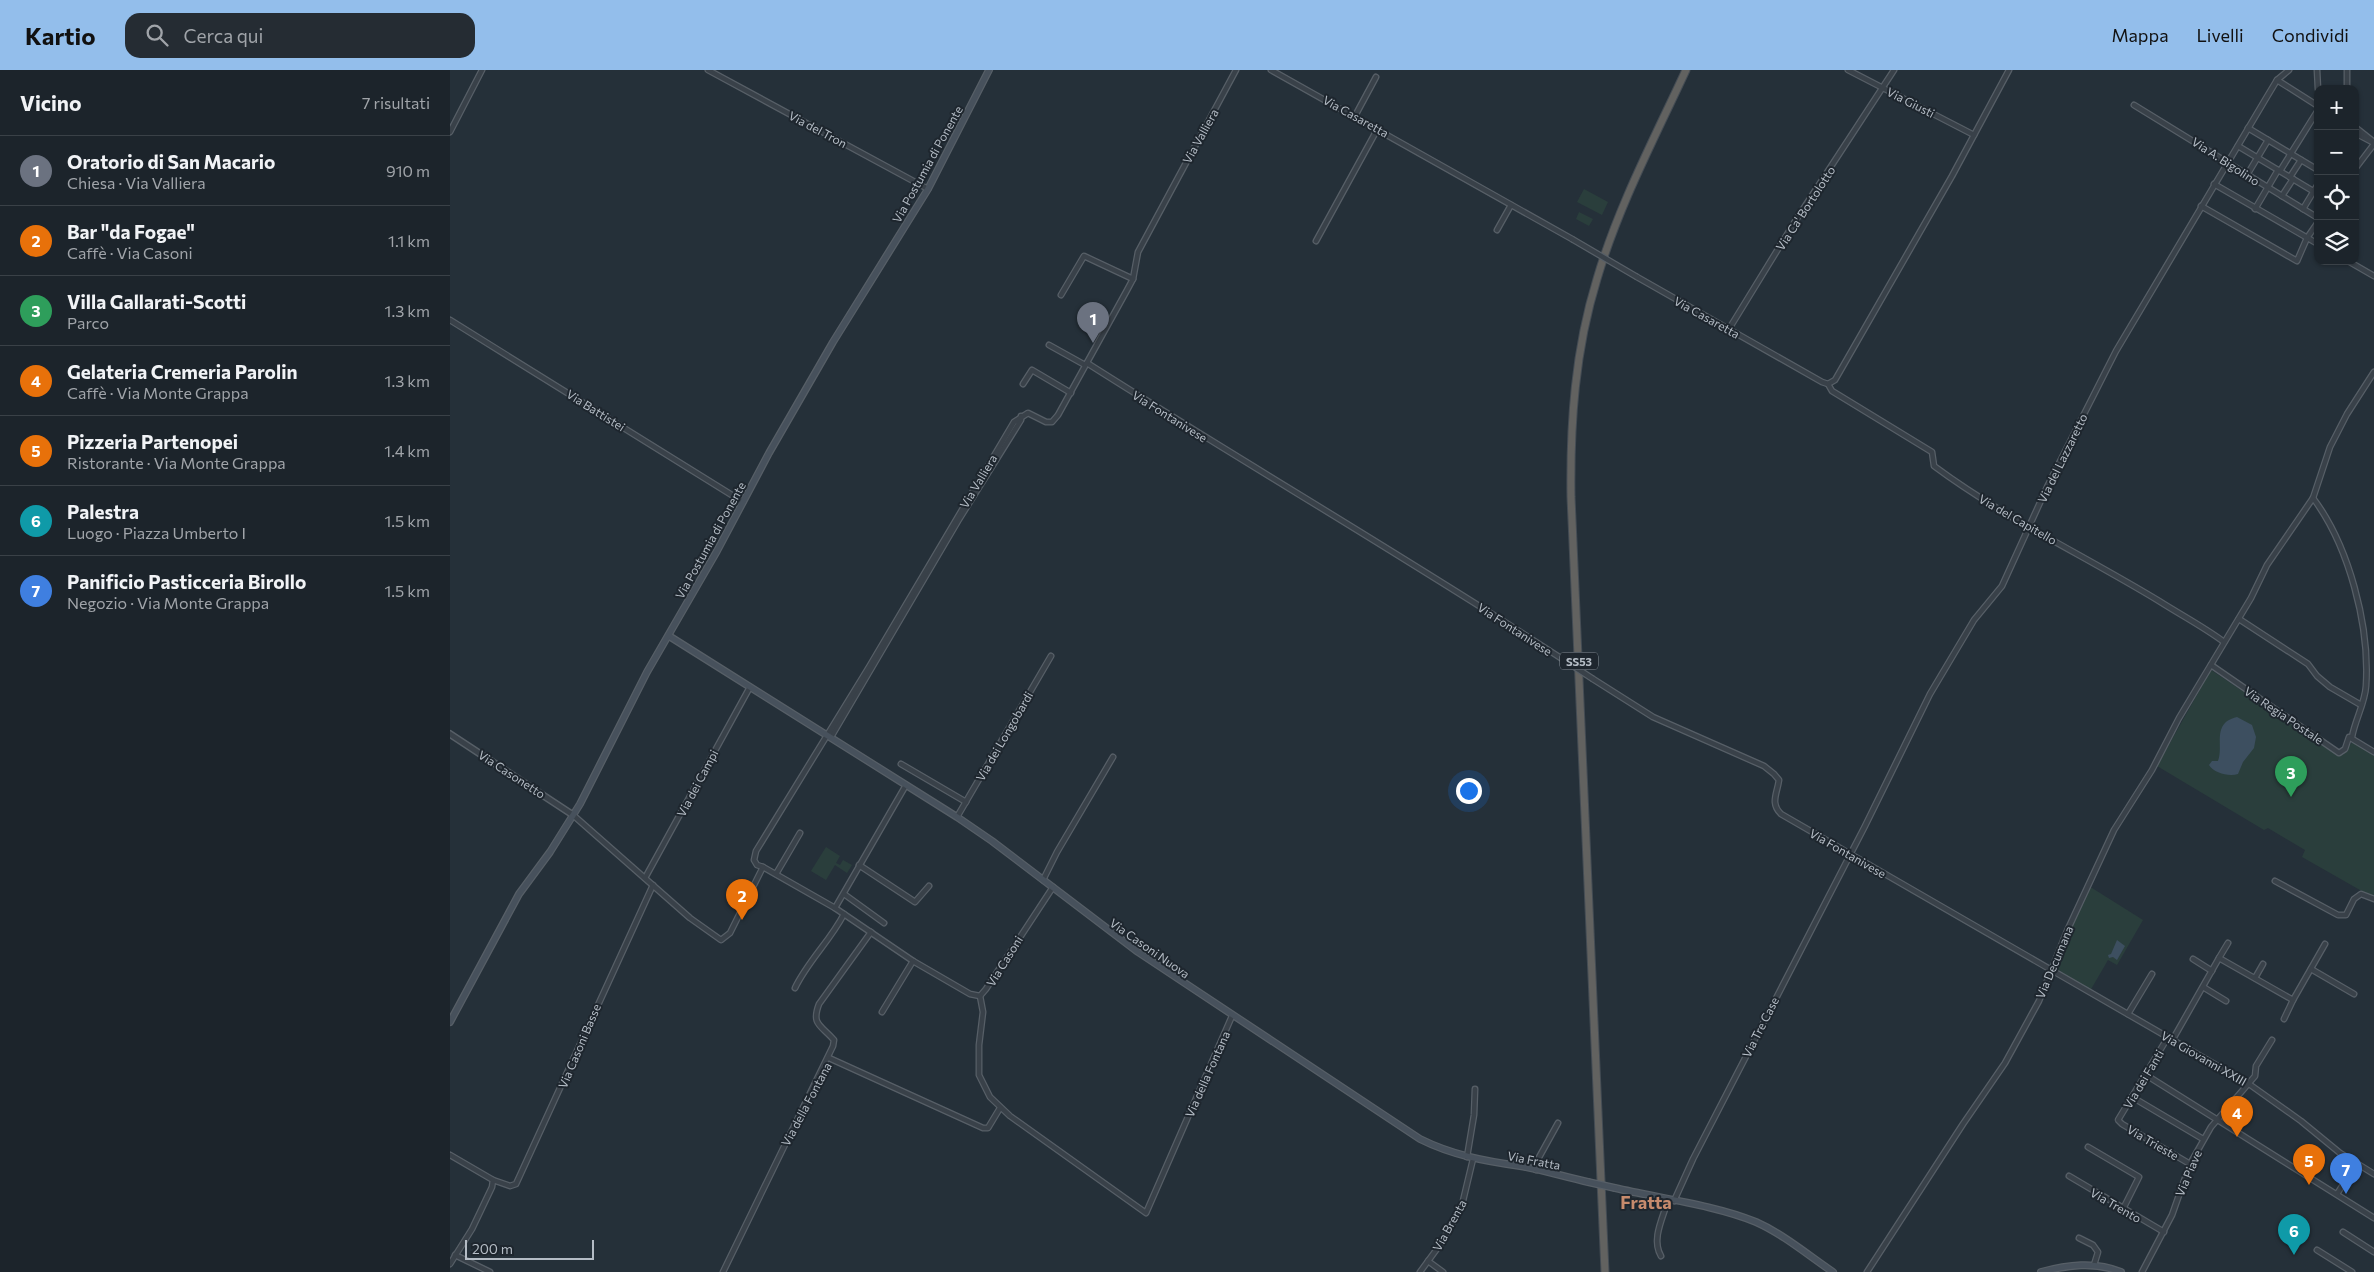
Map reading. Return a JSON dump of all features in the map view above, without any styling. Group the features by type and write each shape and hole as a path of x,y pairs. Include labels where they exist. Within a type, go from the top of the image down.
{"highway":[{"name":"SS53","path":"1606,1272 1571,497 1572,424 1579,353 1597,279 1616,224 1686,70"}],"main road":[{"name":"Via Postumia di Ponente","path":"450,1022 510,909 573,815 647,672 669,636 804,391 928,188 989,70"},
{"name":"Via Casoni Nuova","path":"669,636 957,817 1053,887 1106,930 1250,1028"},
{"name":"Via Fratta","path":"1250,1028 1420,1139 1445,1151 1470,1158 1536,1170 1755,1222 1833,1272"},
{"path":"2042,1272 2076,1265 2094,1265 2121,1272"}],"street":[{"path":"450,132 482,70"},
{"name":"Via del Tron","path":"708,70 928,188"},
{"name":"Via Valliera","path":"763,867 757,865 754,860 756,851 830,736 958,521 1021,420 1021,416 1028,413 1046,422 1052,422 1071,393 1133,279 1138,252 1236,70"},
{"name":"Via Casaretta","path":"1271,70 1378,128 1572,238 1783,361 1828,384"},
{"name":"Via Giusti","path":"1848,70 1974,135"},
{"name":"Via Ca' Bortolotto","path":"1729,329 1794,223 1894,70"},
{"path":"1828,384 1835,380 2009,70"},
{"name":"Via del Lazzaretto","path":"1850,855 1930,694 1974,620 2002,586 2028,526 2116,351 2277,80 2289,70"},
{"path":"2317,70 2318,85"},
{"path":"2347,70 2347,85"},
{"path":"1355,116 1376,76"},
{"path":"2277,80 2314,103"},
{"name":"Via A. Bigolino","path":"2134,105 2314,216"},
{"path":"2255,209 2267,187 2291,154 2314,117"},
{"path":"1316,241 1378,128"},
{"path":"2248,128 2314,168"},
{"path":"2359,130 2374,143"},
{"path":"2359,135 2374,143"},
{"path":"2247,175 2268,140"},
{"path":"2359,164 2374,143"},
{"path":"2238,146 2314,192"},
{"path":"2282,196 2301,160"},
{"path":"2214,184 2314,242"},
{"path":"2303,209 2314,195"},
{"path":"1497,230 1511,204"},
{"path":"2201,206 2296,261 2314,228"},
{"path":"1061,295 1084,256 1133,279"},
{"path":"2355,265 2374,276"},
{"name":"Via Battistei","path":"450,320 742,502"},
{"name":"Via Fontanivese","path":"1049,345 1086,364 1424,570 1653,717 1764,766 1779,780 1774,798 1775,808 1781,814 2050,971"},
{"path":"1023,384 1032,370 1071,393"},
{"name":"Via Decumana","path":"1867,1272 1963,1124 2006,1063 2039,1000 2050,971 2114,830 2152,770 2179,718 2239,618 2267,565 2313,498 2330,447 2347,414 2374,372"},
{"name":"Via del Capitello","path":"1828,384 1832,391 1932,452 1934,466 1946,475 2028,526 2140,589 2224,642"},
{"path":"2313,498 2326,516 2338,542 2362,619 2366,686 2352,737 2374,752"},
{"path":"2239,618 2308,664 2317,676 2330,687 2361,705"},
{"name":"Via dei Longobardi","path":"957,817 1052,656"},
{"name":"Via Regia Postale","path":"2210,665 2340,753 2345,749 2349,737 2352,737"},
{"name":"Via dei Campi","path":"645,878 750,687"},
{"name":"Via Casonetto","path":"450,734 573,815"},
{"path":"1043,880 1057,852 1113,757"},
{"path":"901,764 966,802"},
{"path":"835,908 906,785"},
{"path":"573,815 690,918 721,940 730,932 763,867"},
{"path":"776,874 800,833"},
{"name":"Via Tre Case","path":"1661,1256 1656,1248 1657,1238 1671,1201 1850,855"},
{"path":"859,865 915,902 929,886"},
{"name":"Via Casoni","path":"763,867 835,908 913,961 970,994 980,996 1053,887"},
{"path":"2275,881 2338,915 2346,915 2354,900 2360,894 2374,899"},
{"name":"Via Casoni Basse","path":"492,1180 510,1186 516,1184 653,885"},
{"path":"844,894 884,923"},
{"path":"795,988 802,975 833,935 844,914"},
{"path":"829,1058 834,1040 816,1023 814,1016 819,1004 871,932"},
{"name":"Via dei Fanti","path":"2118,1120 2204,985 2228,943"},
{"path":"2284,1018 2325,944"},
{"path":"2219,958 2293,1000"},
{"path":"2193,959 2212,970"},
{"path":"882,1012 913,961"},
{"path":"2254,978 2263,964"},
{"path":"2311,969 2354,994"},
{"name":"Via Giovanni XXIII","path":"2050,971 2249,1084 2356,1164 2374,1174"},
{"path":"2128,1014 2152,974"},
{"path":"2204,985 2226,1001"},
{"name":"Via della Fontana","path":"980,996 982,1012 978,1075 982,1085 1000,1108 1146,1213 1232,1016"},
{"name":"Via Piave","path":"2142,1272 2164,1232 2190,1164 2203,1139 2249,1084 2272,1040"},
{"name":"Via della Fontana","path":"723,1272 756,1201 829,1058 983,1128 988,1128 992,1125 1000,1108"},
{"path":"2146,1075 2374,1218"},
{"name":"Via Brenta","path":"1420,1272 1442,1242 1462,1205 1470,1158 1475,1089"},
{"path":"2132,1097 2203,1139"},
{"name":"Via Trieste","path":"2118,1120 2190,1164"},
{"path":"1536,1170 1536,1161 1558,1123"},
{"path":"2088,1147 2138,1177 2123,1209"},
{"path":"450,1155 492,1180 492,1187 472,1230 454,1255 450,1264"},
{"path":"2337,1194 2356,1164"},
{"name":"Via Trento","path":"2069,1176 2164,1232"},
{"path":"2343,1232 2374,1252"},
{"path":"2079,1238 2093,1245 2098,1252 2094,1265"},
{"path":"2317,1250 2352,1272"},
{"path":"454,1255 490,1272"},
{"name":"Via Brenta","path":"1428,1261 1443,1272"}],"green space":[{"path":"1584,189 1608,202 1602,215 1577,202"},
{"path":"1579,212 1593,219 1589,226 1576,219"},
{"path":"2211,670 2334,752 2343,755 2353,741 2374,755 2374,898 2302,857 2305,850 2268,828 2264,830 2157,766"},
{"path":"826,847 840,856 836,863 840,865 843,860 852,865 847,873 835,865 826,880 811,871"},
{"path":"2088,888 2092,888 2143,920 2117,965 2108,960 2090,991 2055,968"}],"water":[{"path":"2237,717 2252,725 2256,737 2254,748 2243,762 2238,774 2226,775 2214,770 2209,765 2212,761 2218,761 2220,736 2224,724"},
{"path":"2117,940 2125,946 2117,960 2113,957 2109,958 2108,955 2111,954"}],"place":[{"name":"Oratorio di San Macario","path":"1093,343"},
{"name":"Villa Gallarati-Scotti","path":"2291,797"},
{"name":"Bar \"da Fogae\"","path":"742,920"},
{"name":"Gelateria Cremeria Parolin","path":"2237,1137"},
{"name":"Pizzeria Partenopei","path":"2309,1185"},
{"name":"Panificio Pasticceria Birollo","path":"2346,1194"},
{"name":"Palestra","path":"2294,1255"}],"district":[{"name":"Fratta","path":"1646,1202"}]}
